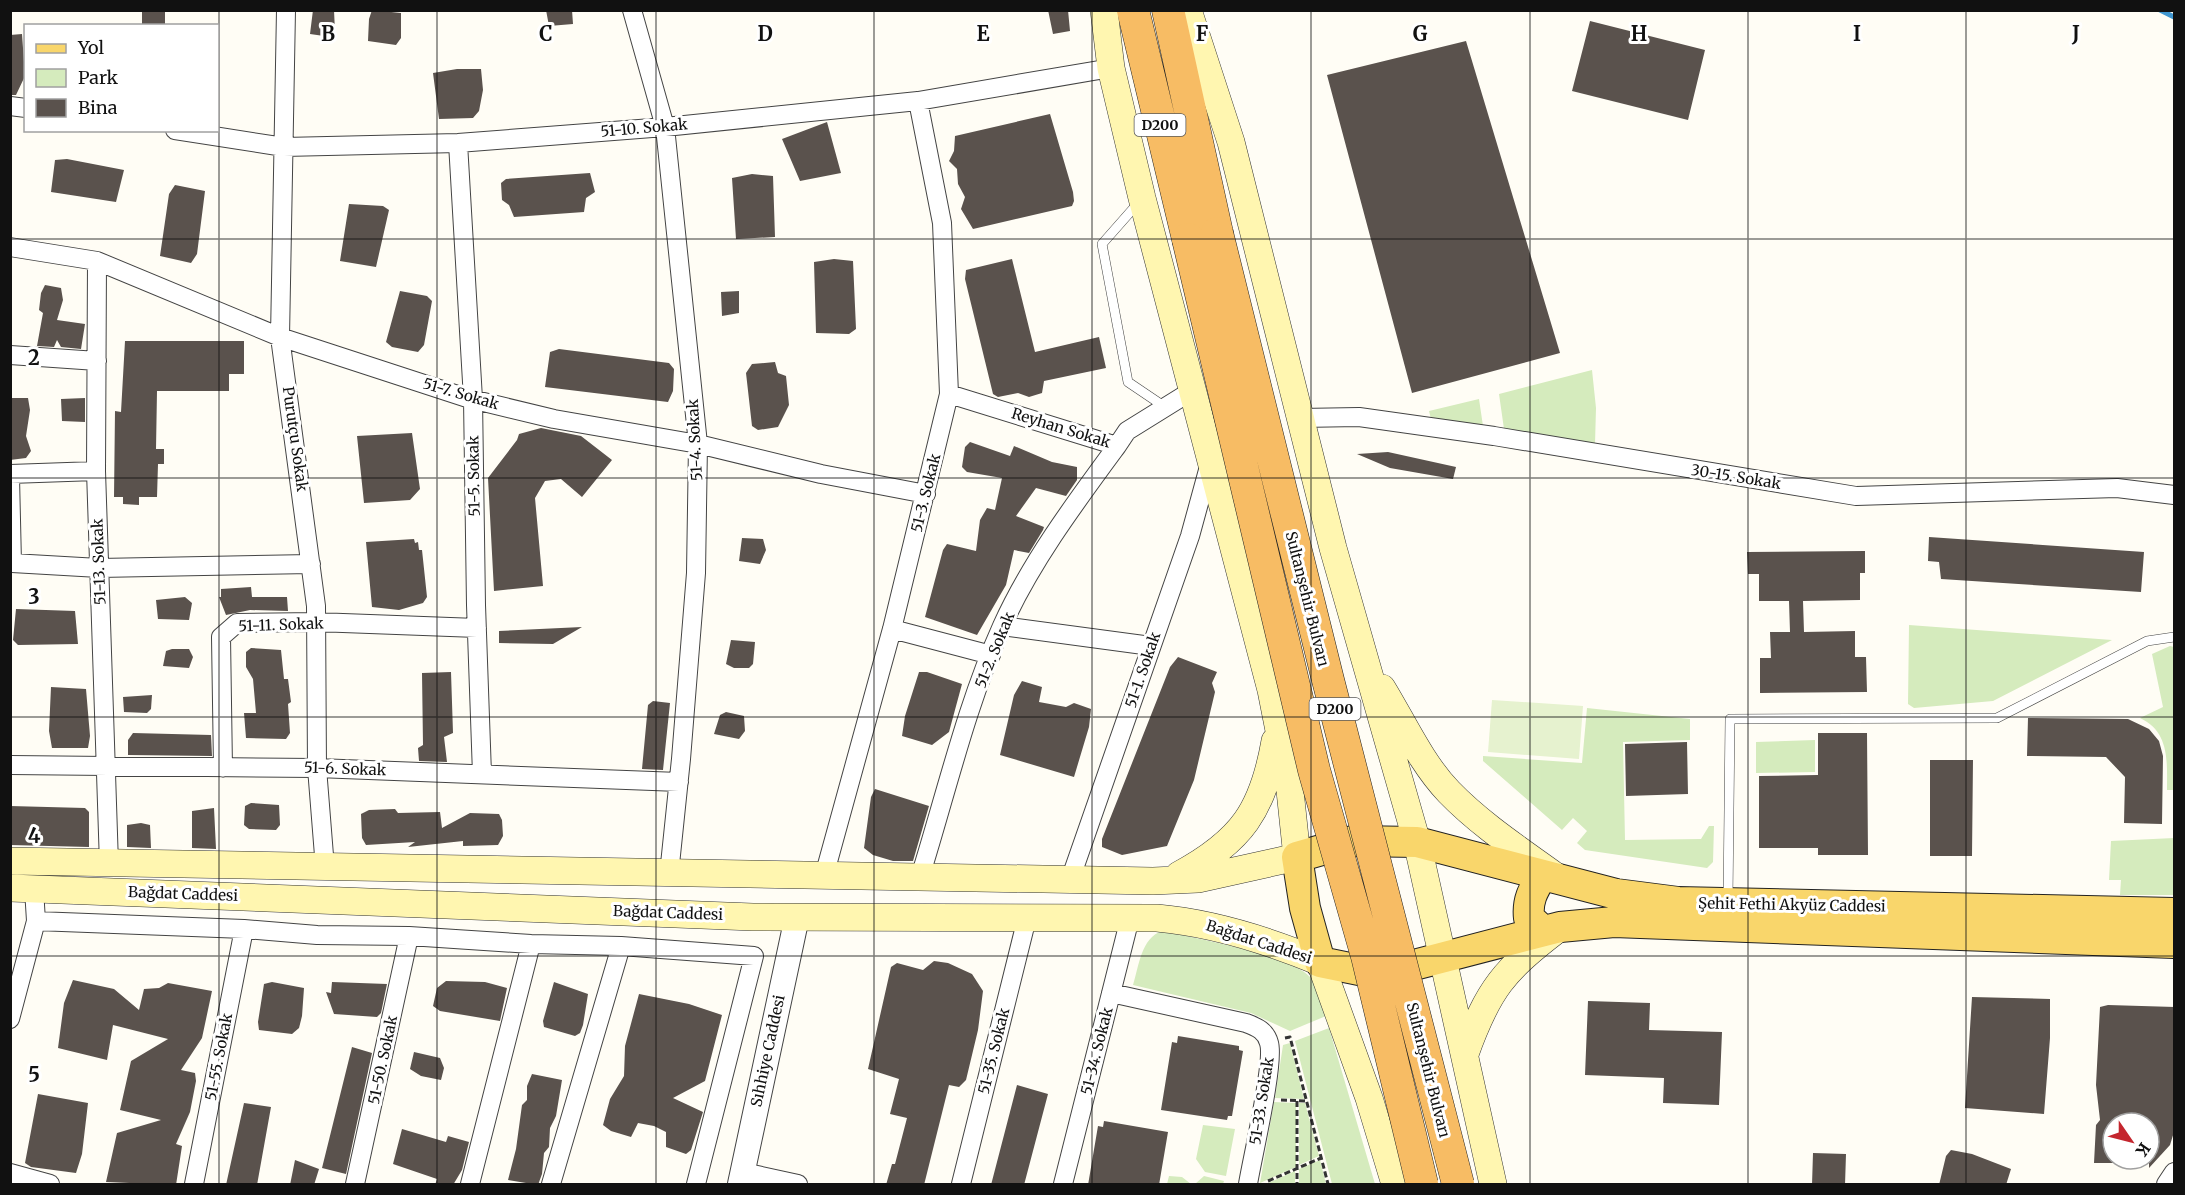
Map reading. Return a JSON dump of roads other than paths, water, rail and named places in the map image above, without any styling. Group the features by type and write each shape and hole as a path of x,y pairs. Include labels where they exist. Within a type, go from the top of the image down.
{"highway":[{"name":"Sultanşehir Bulvarı","path":"1133,10 1203,236 1328,680 1458,1185"},
{"name":"Sultanşehir Bulvarı","path":"1168,10 1203,236 1314,770 1366,956 1422,1185"}],"main road":[{"path":"1104,10 1111,68 1142,198 1278,724 1289,781 1305,909 1320,962 1363,1079 1395,1185"},
{"path":"1188,10 1231,142 1299,418 1362,656 1417,842 1493,1185"},
{"path":"1362,656 1425,762 1448,791 1496,834 1552,879 1530,896 1528,906 1529,918 1552,929 1504,974 1476,1024 1465,1054"},
{"path":"1169,881 1210,857 1234,836 1253,813 1266,788 1278,724"},
{"name":"Şehit Fethi Akyüz Caddesi","path":"1297,857 1353,842 1417,842 1552,879 1643,899 1728,905 2175,913"},
{"name":"Bağdat Caddesi","path":"10,861 1169,881 1198,879 1297,857"},
{"name":"Bağdat Caddesi","path":"22,888 796,917 1173,919 1208,925 1273,944 1320,962"},
{"name":"Şehit Fethi Akyüz Caddesi","path":"1320,962 1369,972 1391,971 1552,929 1623,922 2175,943"}],"street":[{"name":"Purutçu Sokak","path":"286,10 280,337 311,564 316,622 317,768 325,868"},
{"name":"51-4. Sokak","path":"632,10 665,127 698,444 696,573 669,874"},
{"name":"51-10. Sokak","path":"188,132 284,147 458,143 665,127 918,101 1111,68"},
{"name":"51-3. Sokak","path":"824,876 892,629 949,394 942,223 918,101"},
{"name":"51-5. Sokak","path":"458,143 473,399 482,774"},
{"name":"51-7. Sokak","path":"10,247 97,261 280,337 473,399 555,419 698,444 821,474 926,494"},
{"name":"51-13. Sokak","path":"97,261 96,471 108,767 109,864"},
{"path":"10,355 97,362"},
{"name":"Reyhan Sokak","path":"949,394 1117,446 1127,432 1193,390"},
{"name":"30-15. Sokak","path":"1299,418 1370,419 1494,436 1857,496 2117,488 2175,495"},
{"name":"51-2. Sokak","path":"920,877 979,687 1002,626 1075,503 1117,446"},
{"name":"51-1. Sokak","path":"1070,880 1190,536 1211,458"},
{"path":"96,471 10,475 12,563 99,568 311,564"},
{"name":"51-11. Sokak","path":"223,768 221,637 237,623 316,622 477,628"},
{"path":"1002,626 1151,646"},
{"path":"892,629 991,655"},
{"name":"51-6. Sokak","path":"10,765 317,768 679,782"},
{"path":"10,1018 36,921 22,888"},
{"name":"Sıhhiye Caddesi","path":"741,1178 796,917"},
{"name":"51-35. Sokak","path":"961,1185 1028,918"},
{"name":"51-34. Sokak","path":"1063,1185 1130,918"},
{"path":"36,921 244,929 317,935 409,936 531,944 621,946 754,956 696,1185"},
{"name":"51-55. Sokak","path":"194,1185 244,929"},
{"name":"51-50. Sokak","path":"355,1185 409,936"},
{"path":"470,1185 531,944"},
{"path":"551,1185 621,946"},
{"name":"51-33. Sokak","path":"1111,993 1246,1023 1259,1028 1270,1045 1248,1185"},
{"path":"2166,1185 2175,1172"},
{"path":"10,1173 50,1185"},
{"path":"741,1178 798,1185"}],"lane":[{"path":"1142,198 1102,244 1128,382 1166,408"},
{"path":"1728,905 1731,718 1997,718 2147,640 2175,637"}],"waterway":[{"path":"2160,10 2174,17"}]}
